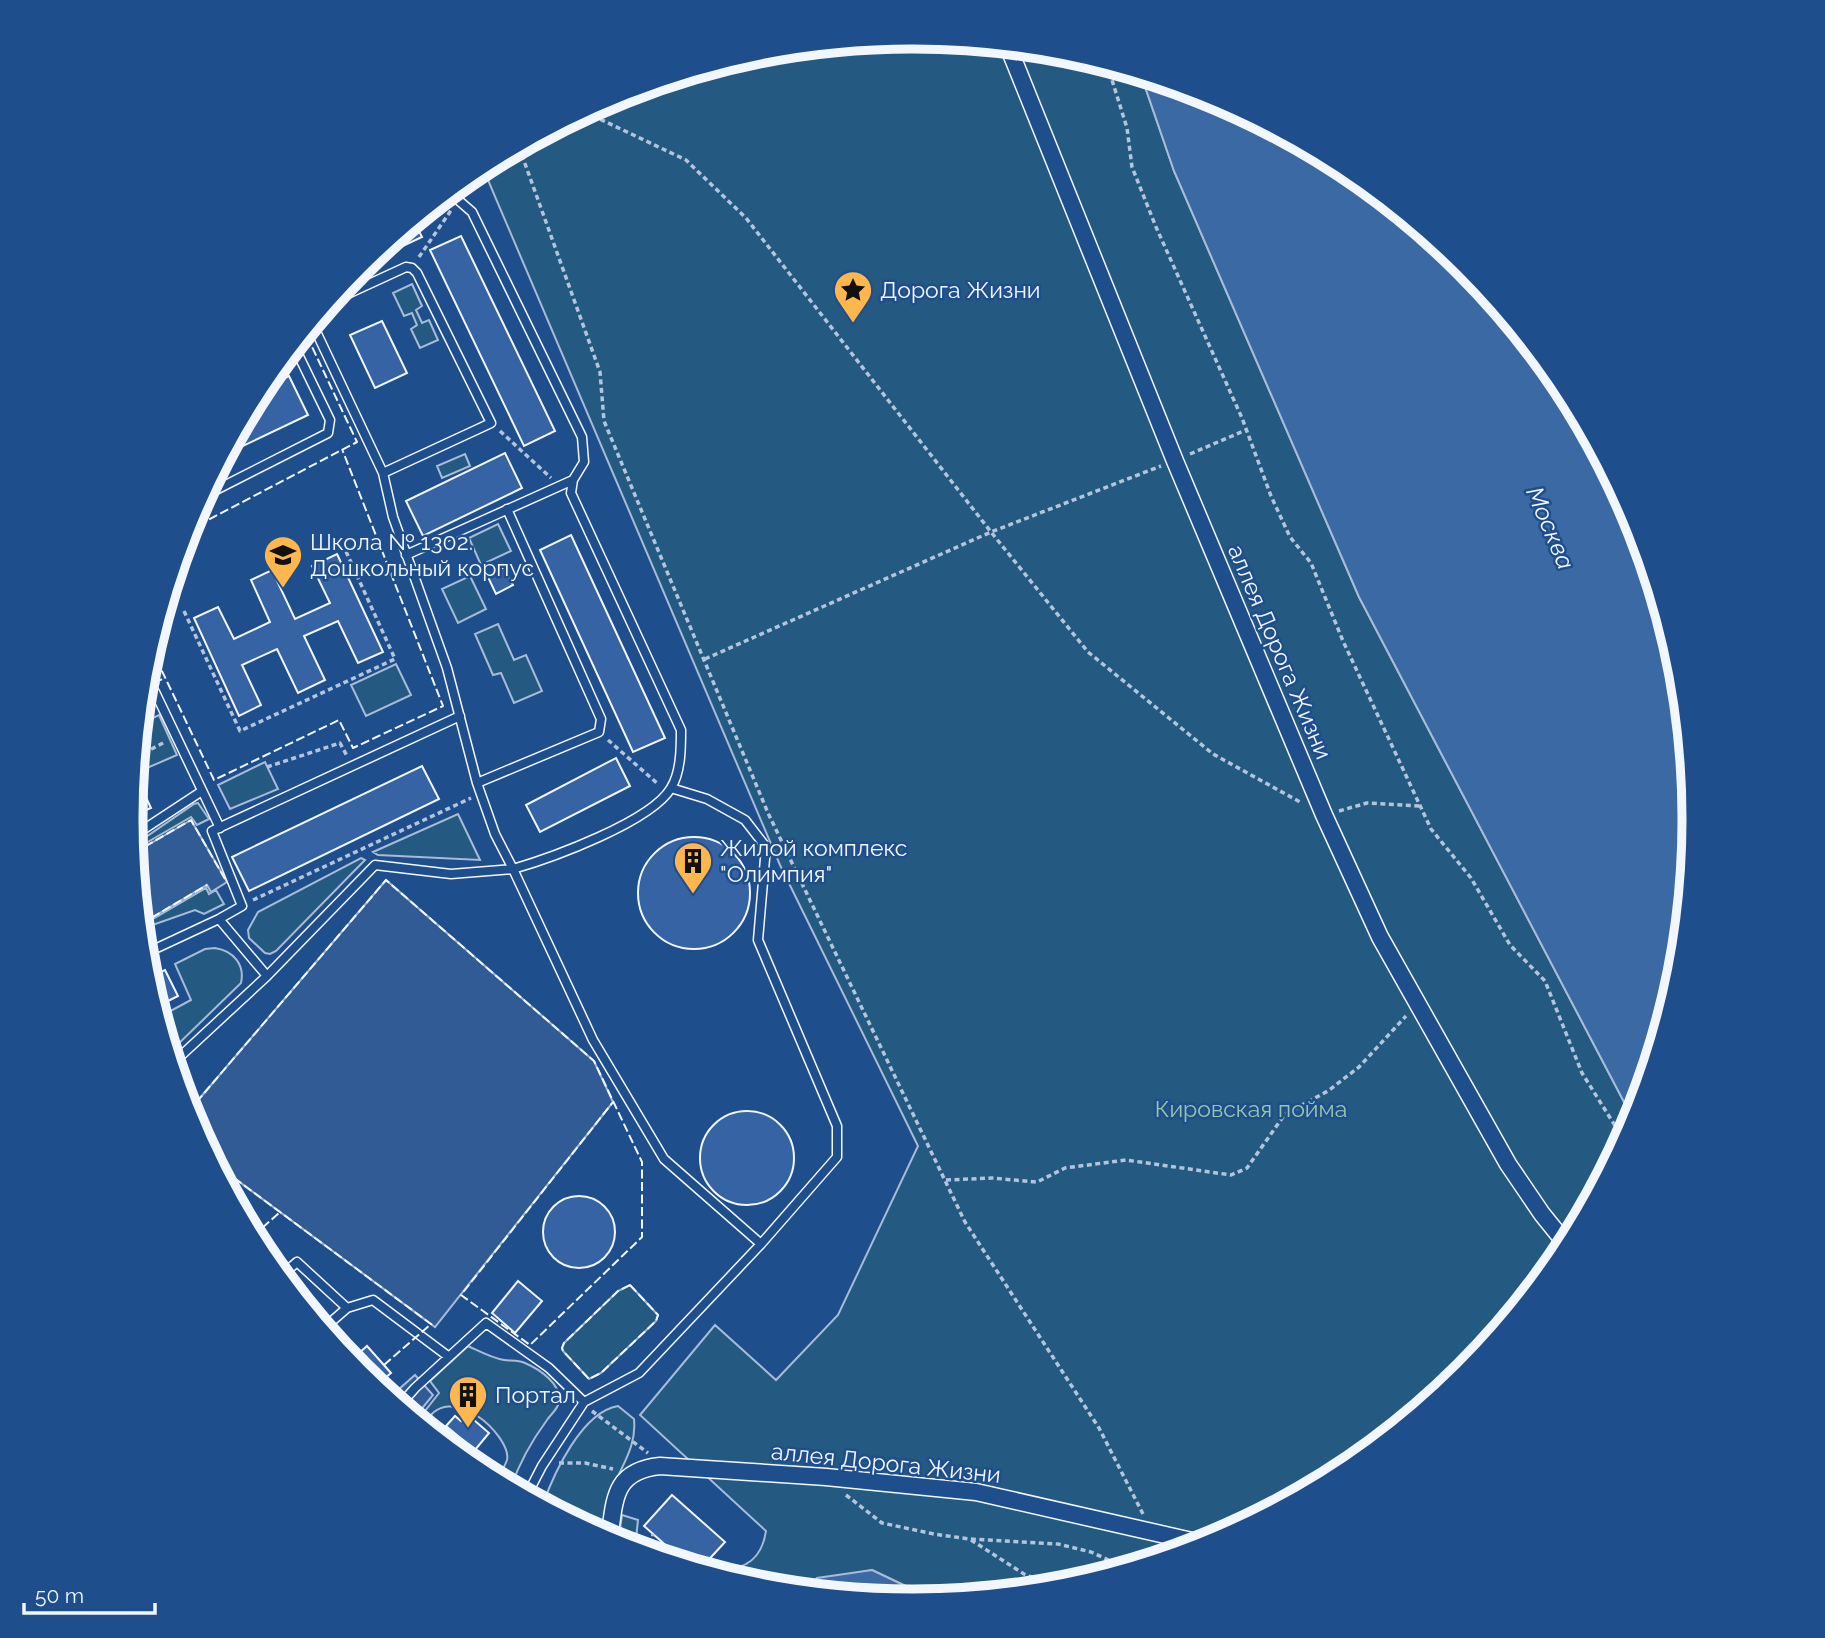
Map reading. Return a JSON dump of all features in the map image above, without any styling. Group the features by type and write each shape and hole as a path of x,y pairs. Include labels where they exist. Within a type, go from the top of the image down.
{"street":[{"name":"аллея Дорога Жизни","path":"1012,56 1175,461 1324,815 1380,937 1508,1164 1560,1236"},
{"name":"аллея Дорога Жизни","path":"632,1473 644,1468 667,1467 826,1477 976,1492 1183,1539"},
{"path":"611,1527 615,1497 622,1483 632,1473"}],"lane":[{"path":"180,1057 267,976 375,865 451,874 513,869 545,860 591,841 654,805 671,788 680,758 681,730 571,493 573,480 584,461 582,437 472,212 459,198"},
{"path":"352,292 406,267 412,268 417,273 491,423 383,473"},
{"path":"316,332 383,473 393,517 447,668 477,783 502,851 513,869 593,1040 664,1159 761,1244"},
{"path":"216,491 328,433 330,420 298,355"},
{"path":"406,555 573,480"},
{"path":"477,783 599,732 601,719 507,509"},
{"path":"154,686 220,828"},
{"path":"154,949 242,906 212,831 460,716"},
{"path":"531,1488 584,1402 639,1373 761,1244 837,1157 837,1126 758,940 766,846 745,820 707,799 671,788"},
{"path":"143,830 202,792"},
{"path":"219,919 267,976"},
{"path":"288,1269 297,1262 347,1308"},
{"path":"330,1323 347,1308 373,1300 449,1357"},
{"path":"406,1399 486,1324 549,1368 584,1402"}],"path":[{"path":"1110,75 1127,128 1132,167 1290,537 1311,563 1343,641 1431,829 1471,878 1510,946 1545,981 1582,1073 1617,1129"},
{"path":"596,117 686,160 747,218 991,532 1088,652 1213,754 1324,815 1367,803 1420,806"},
{"path":"522,156 600,372 604,421 768,813 965,1222 1099,1427 1151,1532"},
{"path":"412,268 459,198"},
{"path":"491,423 560,486"},
{"path":"705,659 991,532 1175,461 1246,430"},
{"path":"184,611 240,731 395,659 344,547"},
{"path":"599,732 659,785"},
{"path":"146,752 176,737"},
{"path":"267,766 340,743 353,767"},
{"path":"242,906 481,793"},
{"path":"945,1180 992,1178 1037,1182 1065,1168 1126,1160 1231,1175 1247,1168 1285,1114 1328,1091 1359,1067 1418,1004"},
{"path":"584,1402 595,1415 667,1467"},
{"path":"542,1466 585,1462 632,1473"},
{"path":"826,1477 865,1512 882,1523 969,1539 1058,1544 1091,1552 1114,1562"},
{"path":"652,1543 653,1534"},
{"path":"969,1539 1035,1579"}],"green space":[{"name":"Кировская пойма","path":"912,49 1013,56 1112,75 1144,85 1174,171 1359,597 1627,1107 1603,1160 1553,1247 1491,1327 1420,1398 1381,1430 1297,1486 1253,1510 1160,1548 1112,1563 1013,1582 912,1589 872,1570 811,1582 735,1568 743,1566 758,1554 766,1531 640,1415 715,1325 776,1380 838,1315 918,1146 780,865 487,178 572,128 618,108 713,75 762,64 862,51"},
{"path":"412,284 422,306 416,310 422,323 429,320 438,340 420,348 411,329 417,325 412,313 404,316 393,293"},
{"path":"465,454 470,466 442,478 437,466"},
{"path":"498,524 511,551 481,565 469,538"},
{"path":"470,576 486,609 458,623 442,589"},
{"path":"498,624 514,660 526,655 542,691 514,703 501,673 493,675 475,634"},
{"path":"396,664 411,695 366,716 351,685"},
{"path":"159,715 177,755 147,768 145,763 149,720"},
{"path":"265,762 278,789 230,809 218,785"},
{"path":"198,803 209,819 197,825 191,817 146,843 146,837"},
{"path":"458,814 480,860 378,855 373,852"},
{"path":"361,858 365,860 276,951 265,953 249,938 248,930 258,912"},
{"path":"206,888 209,894 216,890 224,904 204,914 195,910 150,926 149,921"},
{"path":"215,948 233,956 240,965 241,983 177,1045 168,1013 191,1000 175,964 205,949"},
{"path":"630,1285 658,1315 656,1321 601,1373 589,1379 563,1351 564,1343 618,1291"},
{"path":"468,1346 494,1358 520,1361 543,1373 557,1389 559,1402 532,1443 515,1478 502,1470 507,1460 500,1438 477,1416 463,1408 448,1407 435,1411 429,1418 423,1413 439,1393 430,1381"},
{"path":"618,1406 634,1419 633,1439 611,1493 606,1525 546,1496 562,1461 581,1431 605,1411"},
{"path":"622,1515 638,1520 636,1537 620,1531"}],"shaded area":[{"path":"191,820 227,882 211,892 207,885 149,919 144,847"},
{"path":"386,880 594,1061 613,1102 435,1327 230,1175 196,1102"},
{"path":"415,1375 433,1395 420,1411 397,1391"}],"water":[{"name":"Москва","path":"1144,85 1253,128 1298,152 1381,208 1420,240 1491,311 1523,350 1553,391 1603,478 1642,571 1656,620 1668,669 1681,769 1681,869 1676,920 1656,1018 1627,1107 1359,597 1174,171"},
{"path":"872,1570 912,1589 813,1582 817,1578"}],"building":[{"path":"418,229 422,237 395,250"},
{"path":"461,236 555,431 524,446 430,250"},
{"path":"382,321 407,373 375,388 350,335"},
{"path":"289,376 308,415 238,448 272,391 280,380"},
{"path":"505,453 522,488 423,536 406,501"},
{"path":"571,535 665,738 633,752 540,550"},
{"path":"337,554 383,652 358,663 338,621 304,636 325,680 298,693 277,649 242,665 261,705 239,716 194,618 218,607 234,639 270,622 251,580 272,570 295,619 330,603 312,566"},
{"path":"504,567 513,585 496,594 487,575"},
{"path":"616,758 630,786 540,832 526,805"},
{"path":"422,766 439,799 249,891 232,857"},
{"path":"144,792 151,808 143,811"},
{"name":"Жилой комплекс \"Олимпия\"","path":"694,837 715,842 733,854 745,872 750,893 745,914 733,932 715,944 694,949 673,944 655,932 643,914 638,893 643,872 655,854 673,842"},
{"path":"165,970 178,996 165,1002 158,973"},
{"path":"747,1111 765,1115 780,1125 790,1140 794,1158 790,1176 780,1191 765,1201 747,1205 729,1201 714,1191 704,1176 700,1158 704,1140 714,1125 729,1115"},
{"path":"586,1196 605,1206 613,1218 613,1246 605,1258 593,1266 572,1268 553,1258 545,1246 543,1225 553,1206 565,1198"},
{"path":"518,1281 542,1301 515,1333 492,1313"},
{"path":"367,1346 391,1373 385,1379 359,1353"},
{"name":"Портал","path":"467,1414 489,1433 475,1450 446,1426 455,1416 461,1421"},
{"path":"672,1495 725,1542 707,1561 671,1550 644,1526"}],"fence":[{"path":"201,524 357,442 309,341"},
{"path":"158,663 214,780 339,720 353,748 443,706 342,449"},
{"path":"155,683 164,678"},
{"path":"144,847 191,820 225,879"},
{"path":"196,1102 386,880 594,1061 642,1162 642,1237 530,1345 461,1295 613,1102"},
{"path":"149,919 207,885"},
{"path":"230,1175 435,1327"},
{"path":"261,1229 280,1212"},
{"path":"630,1285 658,1315 656,1321 601,1373 589,1379 563,1351 564,1343 618,1291 630,1285"},
{"path":"384,1365 431,1324"}],"place":[{"name":"Дорога Жизни","path":"853,324"},
{"name":"Школа № 1302. Дошкольный корпус","path":"283,589"},
{"name":"Жилой комплекс \"Олимпия\"","path":"693,895"},
{"name":"Портал","path":"468,1429"}]}
